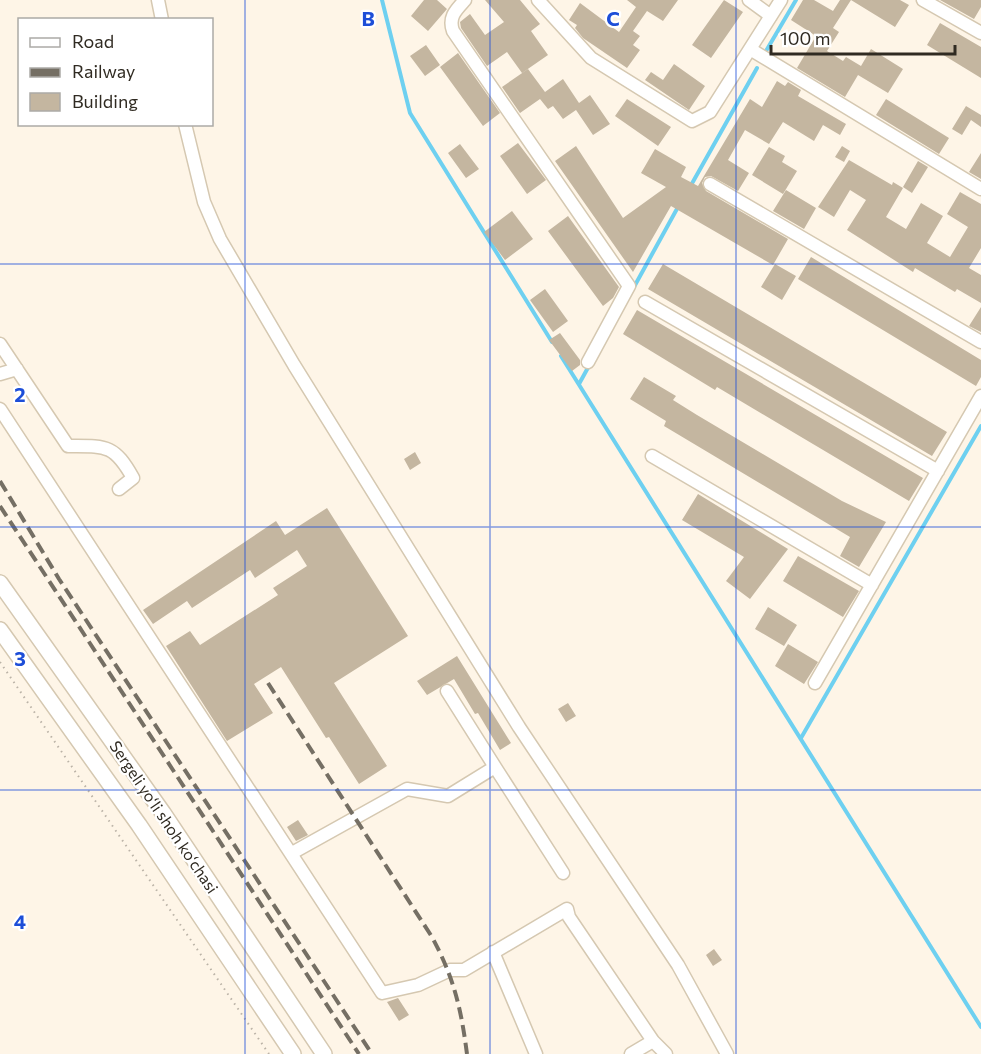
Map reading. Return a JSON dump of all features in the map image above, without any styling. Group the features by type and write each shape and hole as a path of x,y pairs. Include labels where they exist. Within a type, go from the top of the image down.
{"main road":[{"name":"Sergeli yo‘li shoh ko‘chasi","path":"0,584 163,813 324,1054"},
{"name":"Sergeli yo‘li shoh ko‘chasi","path":"0,630 139,825 293,1054"}],"street":[{"path":"158,0 162,18"},
{"path":"465,0 453,14 450,23 453,31 629,286 588,362"},
{"path":"538,0 591,58 692,121 710,112 781,0"},
{"path":"749,0 771,16"},
{"path":"923,0 981,33"},
{"path":"750,49 981,189"},
{"path":"185,126 204,202 220,239 294,365 519,727 678,965 727,1054"},
{"path":"710,184 981,342"},
{"path":"645,302 938,471"},
{"path":"0,344 68,446 104,446 122,459 133,478 119,489"},
{"path":"0,374 17,369"},
{"path":"815,683 981,396"},
{"path":"0,409 382,993 418,986 450,970 464,970 567,909 569,917 653,1041 666,1054"},
{"path":"652,456 872,585"},
{"path":"447,691 563,873"},
{"path":"292,854 407,789 448,796 495,767"},
{"path":"493,952 536,1054"},
{"path":"631,1054 653,1041"}],"path":[{"path":"0,662 269,1054"}],"building":[{"path":"424,0 437,0 447,9 428,31 411,16"},
{"path":"485,0 520,0 540,24 531,31 548,55 522,73 507,52 487,66 461,28 460,22 470,14 485,35 504,22"},
{"path":"627,0 678,0 663,21 647,11 633,31 640,36 633,45 640,50 627,68 583,38 575,28 577,25 569,20 580,3 619,32 636,7"},
{"path":"724,0 743,12 711,58 692,45"},
{"path":"803,0 814,0 833,11 840,0 851,0 833,28 839,32 827,51 843,61 846,57 861,66 871,49 903,69 888,93 858,75 845,97 797,68 816,36 791,20"},
{"path":"851,0 900,0 909,5 895,27"},
{"path":"940,0 981,0 981,7 974,19"},
{"path":"940,23 981,47 981,78 927,45"},
{"path":"426,45 440,65 425,76 410,56"},
{"path":"458,53 500,113 483,126 440,67"},
{"path":"674,64 705,86 689,110 645,80 651,72 663,80"},
{"path":"528,69 545,92 563,79 579,103 590,95 610,124 593,135 576,110 563,119 553,106 548,109 540,99 520,113 502,87"},
{"path":"777,81 785,86 788,82 801,90 798,96 846,124 840,135 823,125 814,141 783,122 769,144 745,130 728,160 749,173 738,191 711,176 705,177 702,183 706,191 788,239 773,265 671,206 633,272 555,161 576,146 623,218 666,187 641,173 655,149 686,167 681,177 698,186 750,99 762,107"},
{"path":"627,99 671,127 658,146 615,116"},
{"path":"886,99 949,138 939,154 876,115"},
{"path":"966,106 981,115 981,127 971,120 962,135 952,129"},
{"path":"518,143 546,180 527,194 500,156"},
{"path":"460,144 479,169 466,178 448,153"},
{"path":"842,146 850,151 844,162 835,157"},
{"path":"769,147 785,156 782,162 797,171 783,194 752,175"},
{"path":"981,153 981,179 969,172"},
{"path":"849,160 892,185 893,182 903,188 886,217 906,229 921,203 943,216 927,243 950,257 968,227 947,214 960,192 981,204 981,248 969,268 981,275 981,303 957,289 955,292 915,268 913,272 847,230 866,200 850,190 834,217 818,207"},
{"path":"918,161 928,167 912,193 903,187"},
{"path":"786,190 816,208 804,229 773,211"},
{"path":"512,211 533,239 505,260 484,232"},
{"path":"568,216 619,287 613,298 603,306 548,231"},
{"path":"811,257 981,360 981,377 976,386 798,279"},
{"path":"663,264 947,432 932,456 648,289"},
{"path":"775,264 796,276 782,300 761,287"},
{"path":"545,289 568,321 553,332 530,300"},
{"path":"981,307 981,332 969,326"},
{"path":"637,310 923,478 909,501 717,387 715,390 623,334"},
{"path":"560,333 580,360 580,365 572,371 549,340"},
{"path":"644,377 676,396 673,400 697,415 842,501 886,522 859,567 840,556 850,537 664,426 666,421 630,399"},
{"path":"415,452 421,463 410,470 404,459"},
{"path":"698,494 788,549 750,599 726,581 744,557 682,520"},
{"path":"327,508 408,636 334,683 387,766 359,784 329,737 326,738 281,667 254,684 273,713 227,741 166,646 190,631 200,645 278,595 273,588 307,566 297,550 255,578 250,570 192,608 187,601 153,624 143,610 276,521 285,535"},
{"path":"798,556 859,591 843,617 783,581"},
{"path":"768,607 797,625 784,646 755,629"},
{"path":"788,644 818,662 804,684 775,666"},
{"path":"457,656 511,743 500,750 454,679 427,695 417,681"},
{"path":"568,703 576,716 566,722 558,709"},
{"path":"298,820 308,835 296,841 287,827"},
{"path":"714,949 722,960 713,966 706,955"},
{"path":"398,998 409,1015 399,1021 387,1002"}],"waterway":[{"path":"382,0 410,113 552,342"},
{"path":"766,51 796,0"},
{"path":"690,187 757,68"},
{"path":"634,287 678,207"},
{"path":"561,356 981,1027"},
{"path":"579,384 590,364"},
{"path":"801,738 981,426"}],"railway":[{"path":"0,481 59,579 372,1054"},
{"path":"0,506 359,1054"},
{"path":"268,683 432,937 456,994 467,1054"}]}
